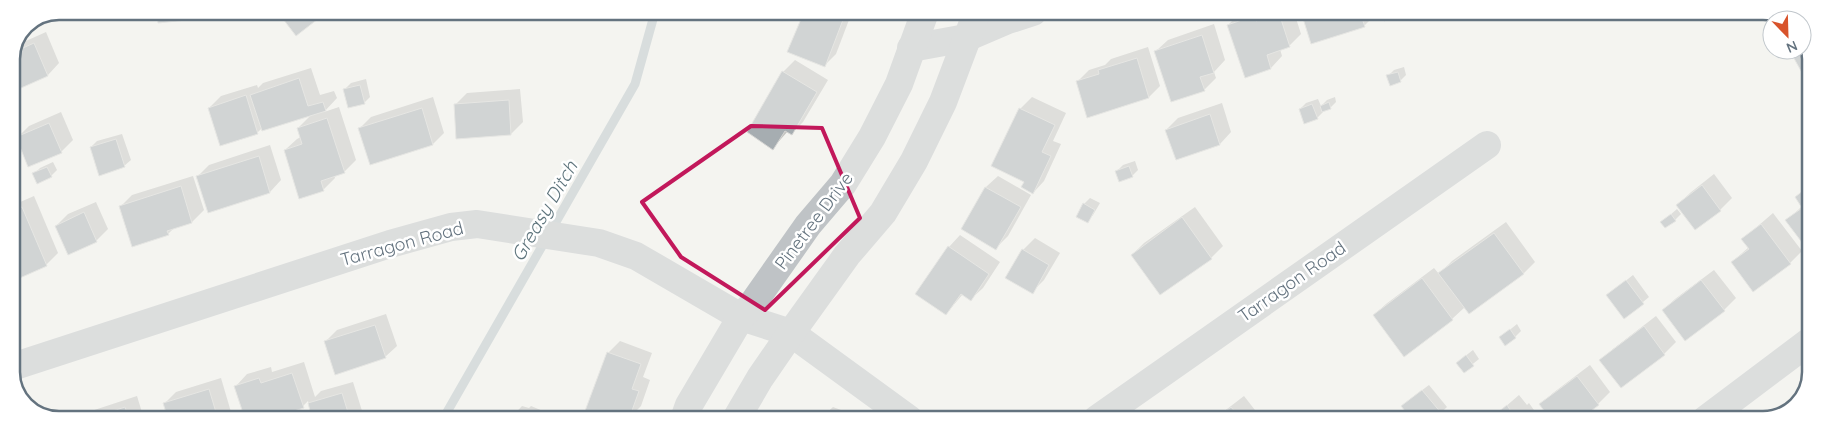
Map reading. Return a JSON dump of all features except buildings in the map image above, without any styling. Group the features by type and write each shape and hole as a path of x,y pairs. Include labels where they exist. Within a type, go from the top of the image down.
{"street":[{"name":"Pinetree Drive","path":"687,411 741,317 751,306 808,225 844,184 872,137 899,84 922,20"},
{"path":"741,411 760,378 847,255 883,213 914,160 943,102 973,20"},
{"path":"911,48 966,38 1008,20"},
{"name":"Tarragon Road","path":"1108,411 1486,145"},
{"name":"Tarragon Road","path":"20,364 390,244 442,229 478,224 599,243 636,256 741,317 791,333 898,411"},
{"path":"1717,411 1802,347"}],"highlighted area":[{"path":"751,126 822,128 860,218 765,310 681,257 642,202"}],"waterway":[{"name":"Greasy Ditch","path":"448,411 635,84 653,20"}]}
